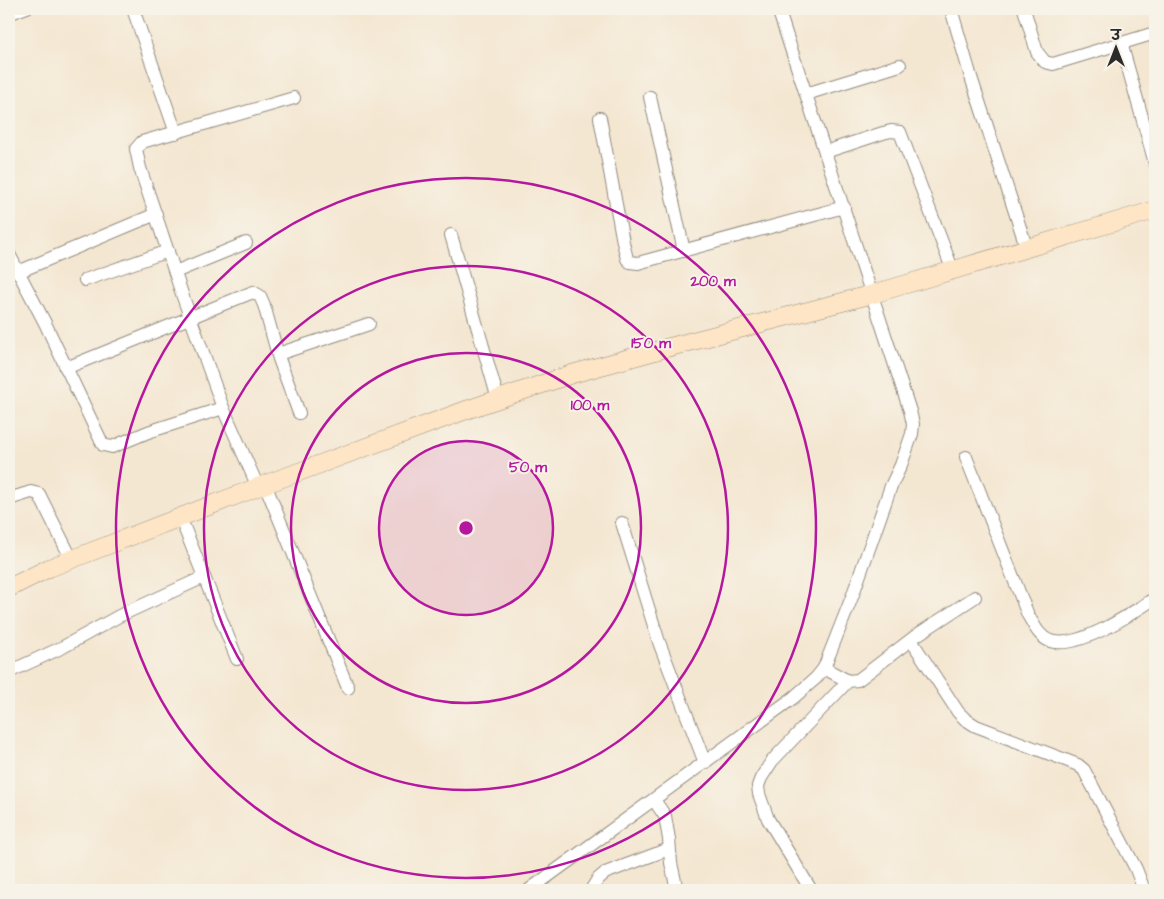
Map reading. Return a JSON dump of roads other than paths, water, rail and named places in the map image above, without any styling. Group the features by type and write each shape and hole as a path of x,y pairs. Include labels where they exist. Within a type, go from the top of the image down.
{"main road":[{"path":"9,588 72,560 261,486 498,399 572,374 873,294 1155,210"}],"street":[{"path":"133,9 176,132"},
{"path":"529,890 658,805 705,763 793,698 816,678 824,668 852,597 891,486 912,434 913,424 910,411 778,9"},
{"path":"951,9 970,74 1027,249"},
{"path":"1024,9 1037,52 1045,62 1053,64 1155,33"},
{"path":"1121,43 1155,163"},
{"path":"806,94 900,66"},
{"path":"650,97 684,251"},
{"path":"294,98 142,142 136,149 140,168 190,318 223,408 261,486 348,688"},
{"path":"600,118 627,258 630,262 638,263 844,207"},
{"path":"825,152 883,133 891,131 900,132 953,270"},
{"path":"18,272 156,214"},
{"path":"451,235 498,399"},
{"path":"175,272 246,243"},
{"path":"85,280 168,251"},
{"path":"9,254 101,441 108,447 223,408"},
{"path":"66,368 249,293 256,293 264,305 298,413"},
{"path":"278,354 369,324"},
{"path":"966,457 1028,615 1039,634 1049,641 1060,642 1078,639 1110,627 1155,598"},
{"path":"9,500 31,492 39,494 72,560"},
{"path":"180,517 236,659"},
{"path":"622,524 659,642 705,763"},
{"path":"11,671 63,647 120,616 204,577"},
{"path":"824,668 848,681 858,680 911,640 975,597"},
{"path":"911,640 949,699 965,720 976,726 1078,765 1084,770 1136,868 1144,890"},
{"path":"811,890 768,819 762,807 758,786 772,761 848,681"},
{"path":"658,805 668,833 671,863 677,890"},
{"path":"591,890 598,879 605,873 669,849"}],"lane":[{"path":"9,17 30,9"}]}
